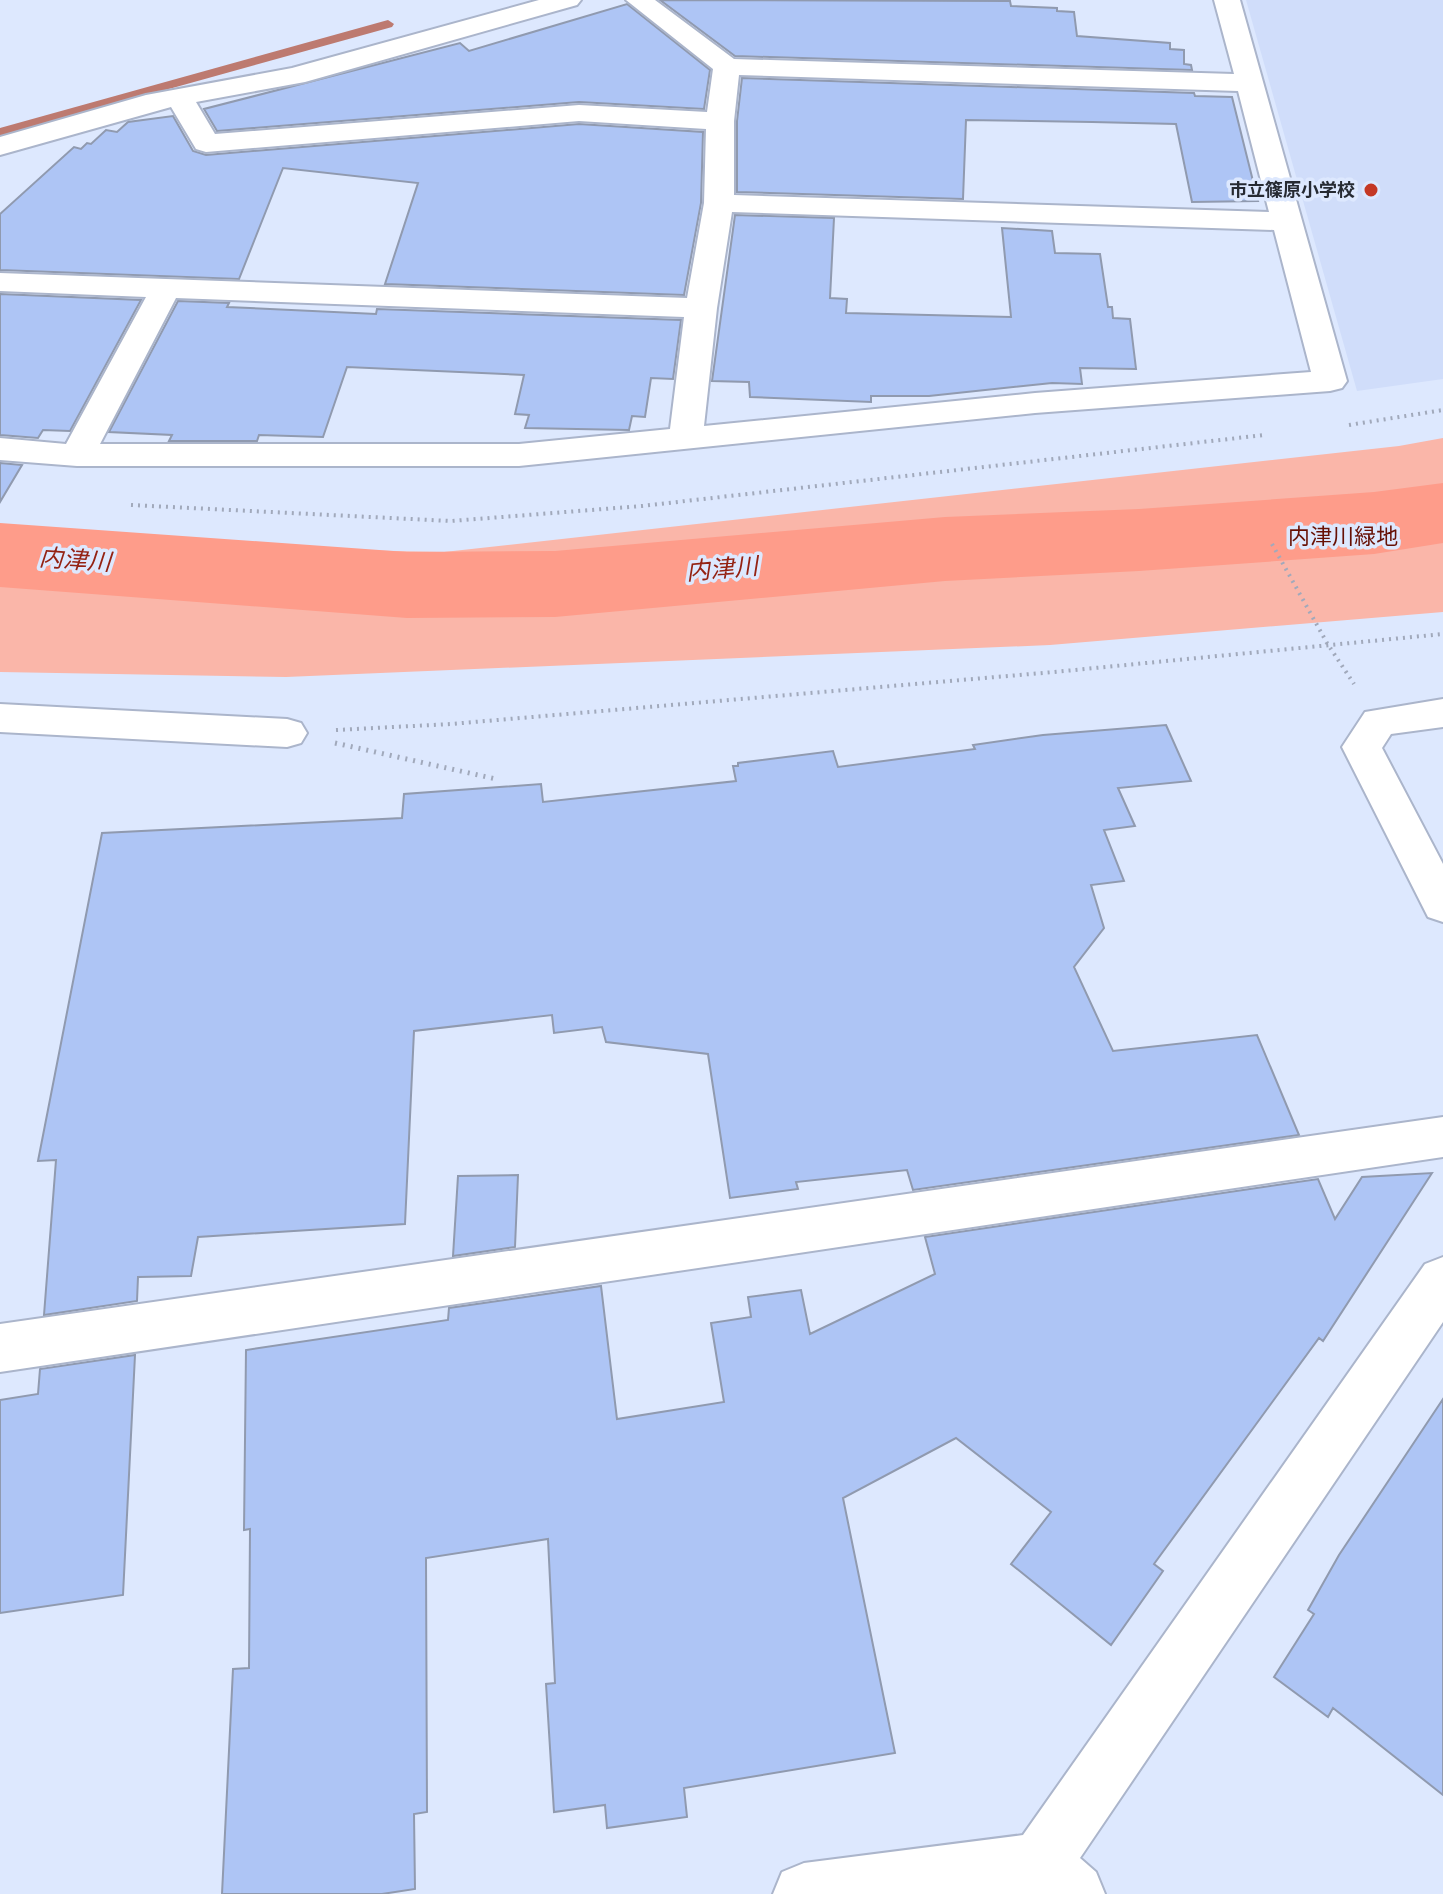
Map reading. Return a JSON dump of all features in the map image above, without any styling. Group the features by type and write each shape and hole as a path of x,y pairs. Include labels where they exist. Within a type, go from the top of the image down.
{"street":[{"path":"394,49 410,27 504,0"},
{"path":"0,146 179,96 295,76 568,0"},
{"path":"639,0 727,67 1249,83"},
{"path":"0,449 77,455 519,455 1035,403 1330,381 1227,0"},
{"path":"686,439 701,308 719,203 720,121 727,67"},
{"path":"179,96 206,143 579,113 720,121"},
{"path":"719,203 1285,221"},
{"path":"0,282 701,308"},
{"path":"77,455 166,288"},
{"path":"1443,713 1379,722 1362,747 1443,905"},
{"path":"0,718 287,733"},
{"path":"0,1348 1443,1137"},
{"path":"804,1894 1044,1884 1443,1280"}],"path":[{"path":"1272,544 1327,643"},
{"path":"287,733 451,724 1054,672 1443,634"},
{"path":"287,733 496,779"}],"shaded area":[{"name":"市立篠原小学校","path":"1246,0 1443,0 1443,379 1357,391"}],"green space":[{"name":"内津川緑地","path":"1443,438 1443,612 1050,645 286,677 0,672 0,531 248,548 444,552 1399,446"}],"building":[{"path":"660,0 1010,1 1011,6 1074,12 1077,36 1170,43 1170,49 1184,50 1184,64 1191,65 1192,70 735,56"},
{"path":"627,4 710,70 704,109 579,102 217,131 204,109 460,43 469,51"},
{"path":"742,78 1194,93 1195,96 1232,97 1258,201 1192,202 1176,124 1092,122 966,120 963,199 737,192 737,121"},
{"path":"173,116 193,151 206,155 579,124 703,132 701,203 684,295 385,284 418,183 283,168 239,279 0,270 0,214 74,147 81,149 106,130 117,132 128,122"},
{"path":"735,215 834,218 830,298 847,299 846,313 1011,317 1002,228 1052,231 1055,253 1100,254 1108,307 1112,307 1113,318 1130,319 1136,369 1080,368 1082,384 1052,383 929,396 871,396 871,402 750,397 749,382 712,381"},
{"path":"0,294 141,300 70,431 43,430 38,438 0,435"},
{"path":"178,301 229,303 227,307 376,314 377,309 681,320 673,379 651,378 645,417 632,416 629,430 525,428 529,415 515,414 524,375 347,367 323,437 259,435 257,441 169,441 172,435 109,432"},
{"path":"0,463 22,465 0,502"},
{"path":"1166,725 1191,781 1118,788 1135,826 1104,830 1124,881 1091,885 1104,928 1074,967 1113,1051 1257,1035 1299,1135 913,1190 907,1170 796,1182 798,1189 730,1198 708,1054 606,1042 602,1027 554,1033 552,1015 414,1031 405,1224 198,1237 191,1276 138,1277 137,1301 44,1315 56,1160 38,1161 102,833 402,818 404,794 541,784 543,802 736,781 733,766 738,766 738,763 833,751 838,767 975,749 973,745 1043,735"},
{"path":"1432,1173 1323,1341 1319,1338 1154,1564 1163,1571 1111,1645 1011,1564 1051,1512 956,1438 843,1498 895,1753 684,1788 687,1817 607,1828 605,1805 554,1812 546,1684 555,1683 548,1539 426,1558 427,1812 414,1814 415,1889 382,1894 222,1894 233,1669 249,1668 250,1529 244,1530 246,1350 448,1320 449,1308 601,1286 617,1419 724,1402 711,1323 751,1317 748,1297 801,1290 810,1334 935,1274 925,1237 1318,1179 1335,1219 1362,1177"},
{"path":"518,1175 515,1247 453,1256 458,1176"},
{"path":"135,1355 123,1595 0,1613 0,1400 38,1394 40,1369"},
{"path":"1443,1399 1443,1795 1333,1708 1328,1717 1274,1677 1314,1614 1308,1610 1339,1555"}],"waterway":[{"path":"0,132 388,24"},
{"name":"内津川","path":"0,555 407,585 555,584 945,549 1139,540 1374,523 1443,513"}],"place":[{"name":"市立篠原小学校","path":"1371,190"}]}
